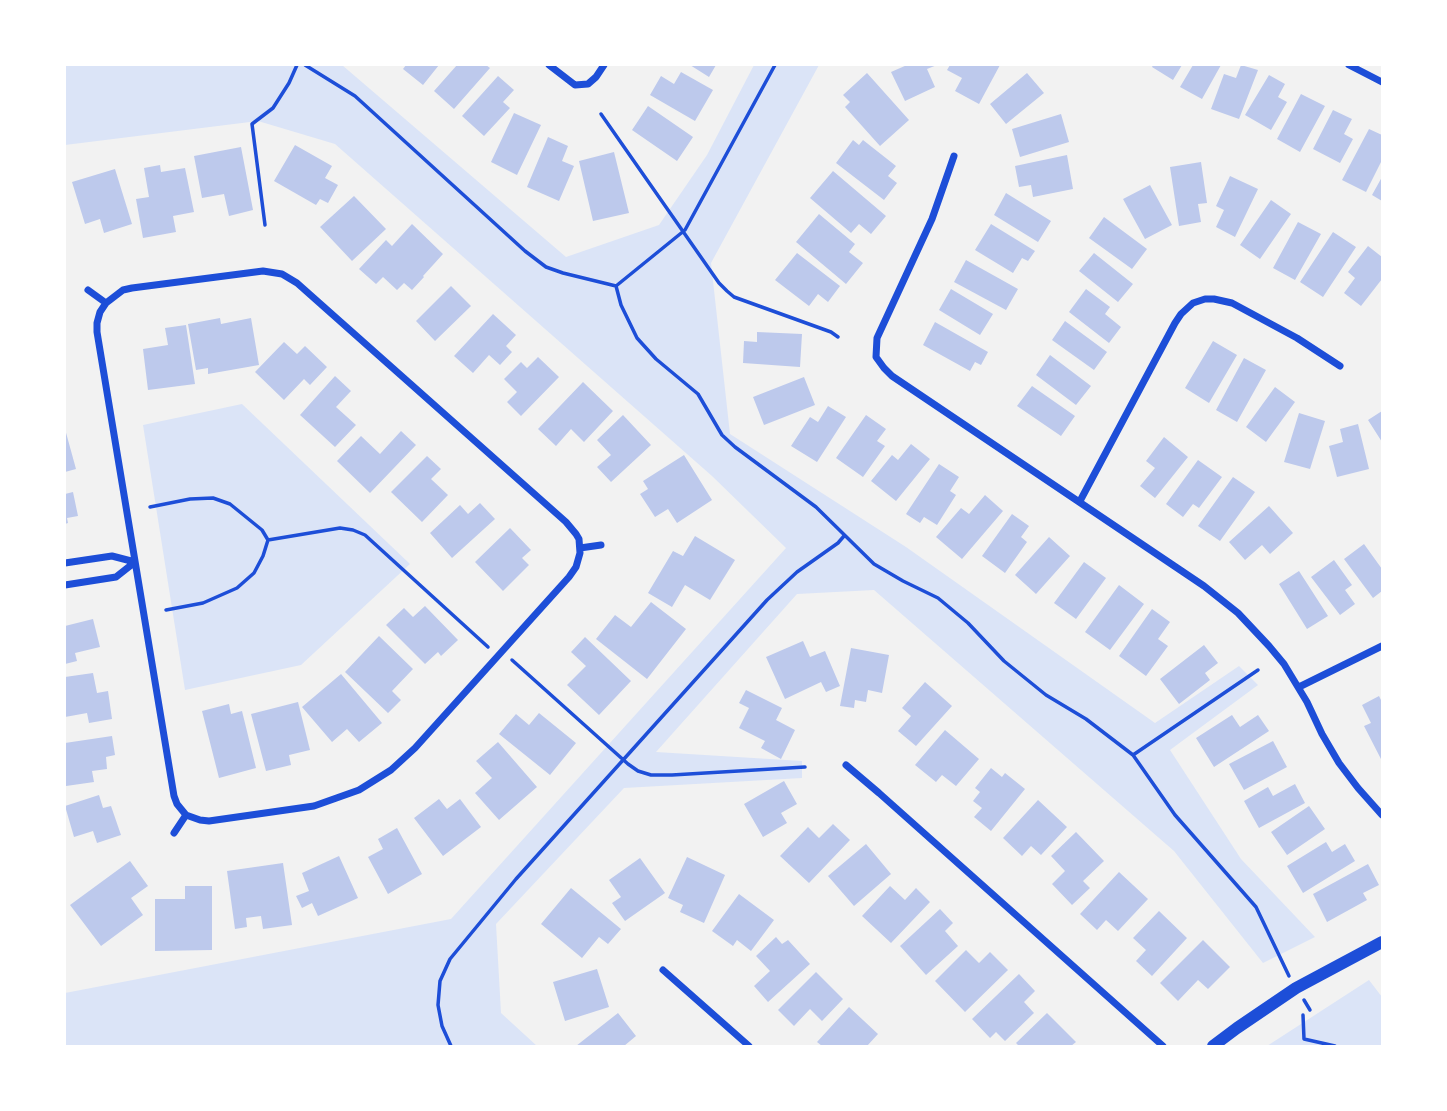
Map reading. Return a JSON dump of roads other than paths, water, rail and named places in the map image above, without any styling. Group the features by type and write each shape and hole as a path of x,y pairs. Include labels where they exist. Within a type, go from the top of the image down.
{"street":[{"path":"549,65 575,85 588,84 604,65"},
{"path":"1349,65 1382,82"},
{"path":"954,156 932,219 880,330 876,357 892,376 1205,586 1238,613 1269,646 1298,687 1339,763 1382,815"},
{"path":"273,271 282,274 296,283 566,522 576,534 580,548 576,568 569,577 415,748 391,770 359,790 314,806 209,821 186,815 174,796 97,332 100,312 113,296 132,288 251,272 273,271"},
{"path":"88,290 106,303"},
{"path":"1080,501 1175,323 1193,303 1205,299 1232,303 1297,338 1340,366"},
{"path":"580,548 601,545"},
{"path":"65,563 112,556 135,562"},
{"path":"65,585 116,577 135,562"},
{"path":"1298,687 1382,646"},
{"path":"846,765 1163,1046"},
{"path":"174,833 186,815"},
{"path":"1213,1046 1296,988 1382,942"},
{"path":"663,970 749,1046"}]}
